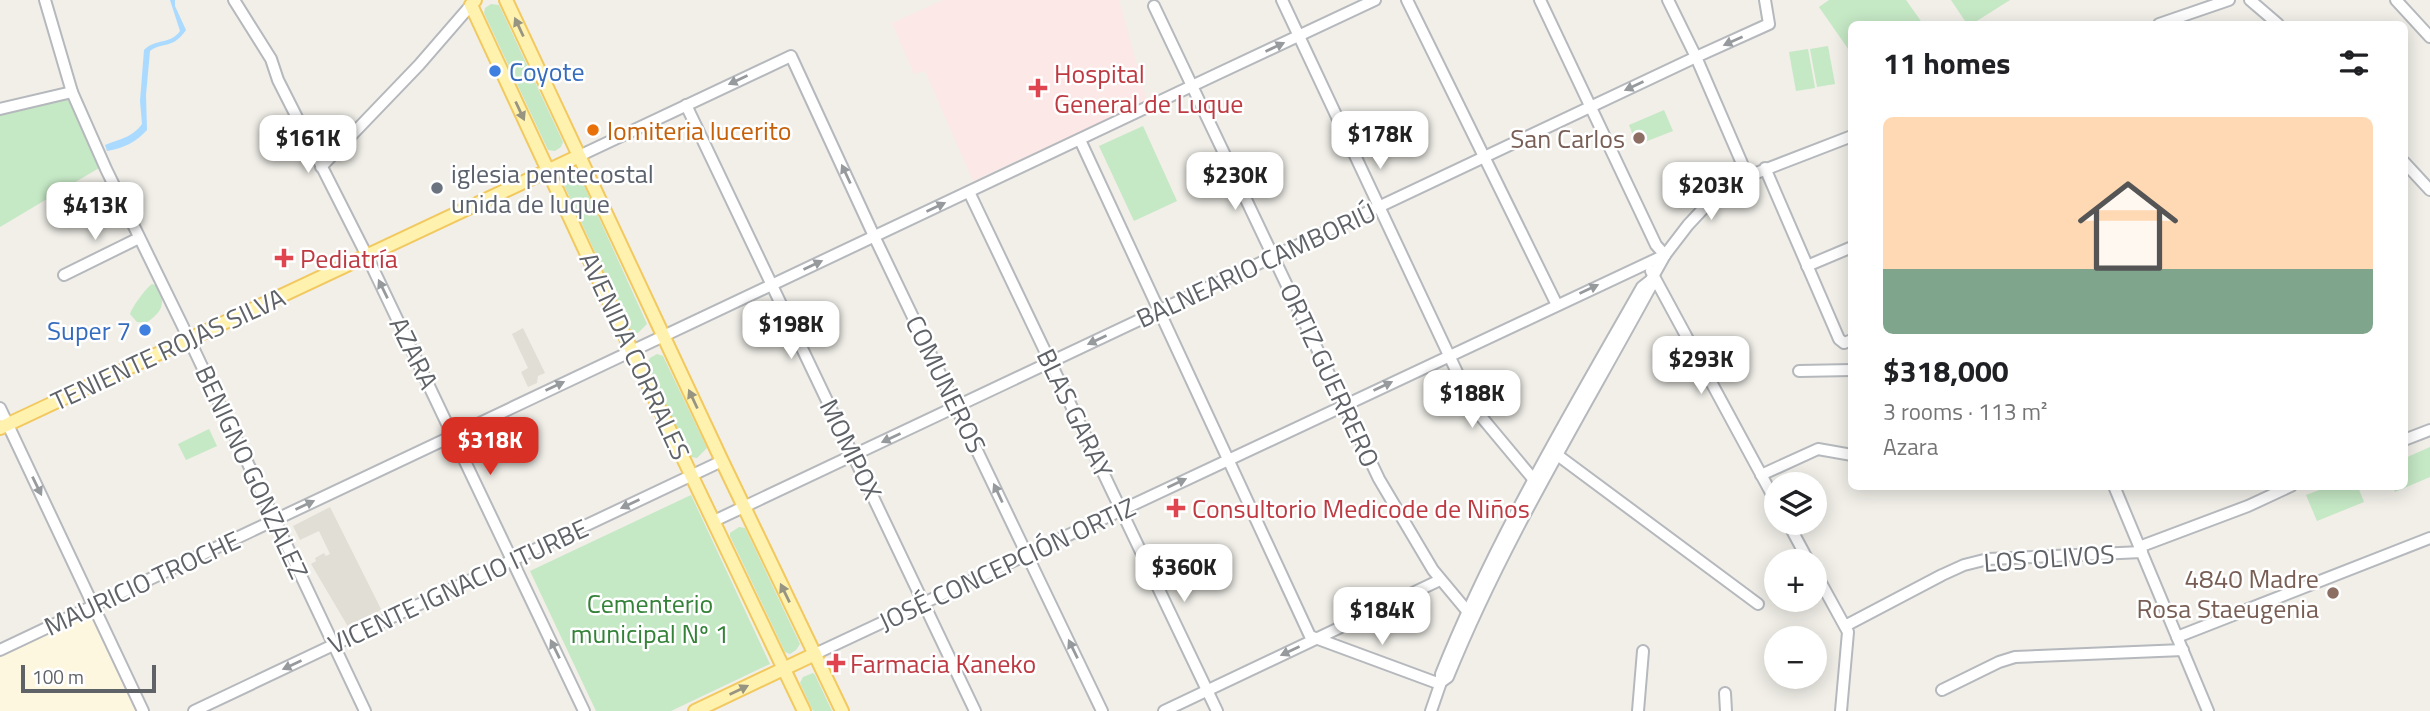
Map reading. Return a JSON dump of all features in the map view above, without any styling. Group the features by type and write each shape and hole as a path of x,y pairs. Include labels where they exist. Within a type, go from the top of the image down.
{"main road":[{"name":"AVENIDA CORRALES","path":"506,0 842,711"},
{"name":"AVENIDA CORRALES","path":"473,3 631,349 804,711"},
{"name":"TENIENTE ROJAS SILVA","path":"4,426 579,156"},
{"path":"695,711 815,654"}],"street":[{"name":"BENIGNO GONZALEZ","path":"45,0 72,92 106,169 365,711"},
{"name":"AZARA","path":"234,0 271,59 278,80 367,256 584,711"},
{"path":"1282,0 1479,414 1534,480"},
{"name":"MAURICIO TROCHE","path":"0,650 662,334 1375,0"},
{"path":"1407,0 1557,305"},
{"path":"1469,615 1554,452 1651,286 1665,255 1656,245 1540,0"},
{"path":"1668,0 1696,57 1747,176"},
{"name":"BALNEARIO CAMBORIÚ","path":"714,521 1769,24 1765,0"},
{"path":"2250,0 2274,21"},
{"path":"2396,0 2430,37"},
{"path":"2168,21 2224,1"},
{"path":"321,167 419,65 473,3"},
{"name":"ORTIZ GUERRERO","path":"1154,6 1379,479 1440,580 1469,615"},
{"name":"TENIENTE ROJAS SILVA","path":"579,156 791,56"},
{"name":"COMUNEROS","path":"791,56 874,236 1102,711"},
{"path":"0,109 72,92"},
{"name":"MOMPOX","path":"686,105 975,711"},
{"name":"JOSÉ CONCEPCIÓN ORTIZ","path":"815,654 1665,255 1716,195 1733,182 1848,137"},
{"path":"1080,140 1310,636 1314,640 1440,683"},
{"path":"2408,166 2430,190"},
{"path":"1765,168 1839,339 1848,341"},
{"name":"BLAS GARAY","path":"970,192 1217,711"},
{"path":"64,275 139,238"},
{"path":"1807,266 1848,249"},
{"path":"1633,269 1646,268 1653,277 1764,480"},
{"path":"1799,371 1848,370"},
{"path":"0,408 4,426 94,605 143,711"},
{"path":"2408,438 2430,430"},
{"path":"1761,475 1818,449 1848,454"},
{"path":"1431,711 1440,683 1448,677 1469,615 1534,480 1554,452"},
{"path":"1554,452 1758,604"},
{"name":"VICENTE IGNACIO ITURBE","path":"194,711 722,461"},
{"path":"2116,490 2208,711"},
{"name":"LOS OLIVOS","path":"1846,629 1964,565 1988,559 2141,550 2282,490"},
{"path":"2178,637 2430,538"},
{"path":"1164,711 1440,580"},
{"path":"1827,594 1846,629 1840,711"},
{"path":"1942,690 2015,657 2183,650"},
{"path":"1638,711 1643,651"},
{"path":"1726,693 1726,711"}],"shaded area":[{"name":"Hospital General de Luque","path":"943,0 1119,0 1147,101 973,181 925,71 914,74 892,23"},
{"path":"523,328 545,373 538,376 537,383 528,387 521,372 528,368 512,334"},
{"path":"330,507 381,609 366,622 350,630 311,564 324,553 326,556 330,554 319,531 300,540 293,526"},
{"path":"89,615 95,620 138,711 0,711 0,656"}],"green space":[{"path":"1829,0 1906,0 1921,21 1848,21 1848,49 1819,7"},
{"path":"1951,0 2010,0 1977,21 1965,21"},
{"path":"491,4 499,5 563,142 555,151 548,150 484,13 485,8"},
{"path":"1828,46 1835,84 1817,87 1810,49"},
{"path":"1808,49 1815,88 1796,91 1789,52"},
{"path":"60,99 68,100 74,108 99,168 0,227 0,113"},
{"path":"1664,110 1673,131 1637,145 1629,125"},
{"path":"1143,126 1177,201 1134,221 1099,146"},
{"path":"573,176 580,176 647,324 638,333 632,332 564,185"},
{"path":"152,284 158,286 162,298 161,307 146,323 137,322 130,314"},
{"path":"657,354 663,356 707,448 697,458 691,457 647,364 650,358"},
{"path":"209,429 217,446 186,460 178,444"},
{"path":"2430,447 2430,477 2408,486 2408,457"},
{"path":"2319,490 2359,490 2364,502 2317,521 2306,495"},
{"name":"Cementerio municipal Nº 1","path":"691,495 770,664 671,711 596,711 530,571"},
{"path":"739,527 745,528 800,644 790,654 785,652 730,536 730,533"},
{"path":"813,673 832,711 813,711 800,683 803,677"}],"water":[{"path":"170,0 175,0 186,30 172,43 150,51 146,95 147,130 129,144 107,151 105,145 130,135 142,124 140,101 144,50 172,38 180,31"}],"place":[{"name":"Coyote","path":"495,71"},
{"name":"Hospital General de Luque","path":"1038,88"},
{"name":"lomiteria lucerito","path":"593,130"},
{"name":"San Carlos","path":"1639,138"},
{"name":"iglesia pentecostal unida de luque","path":"437,188"},
{"name":"Pediatría","path":"284,258"},
{"name":"Super 7","path":"145,330"},
{"name":"Consultorio Medicode de Niños","path":"1176,508"},
{"name":"4840 Madre Rosa Staeugenia","path":"2333,593"},
{"name":"Farmacia Kaneko","path":"836,663"}]}
